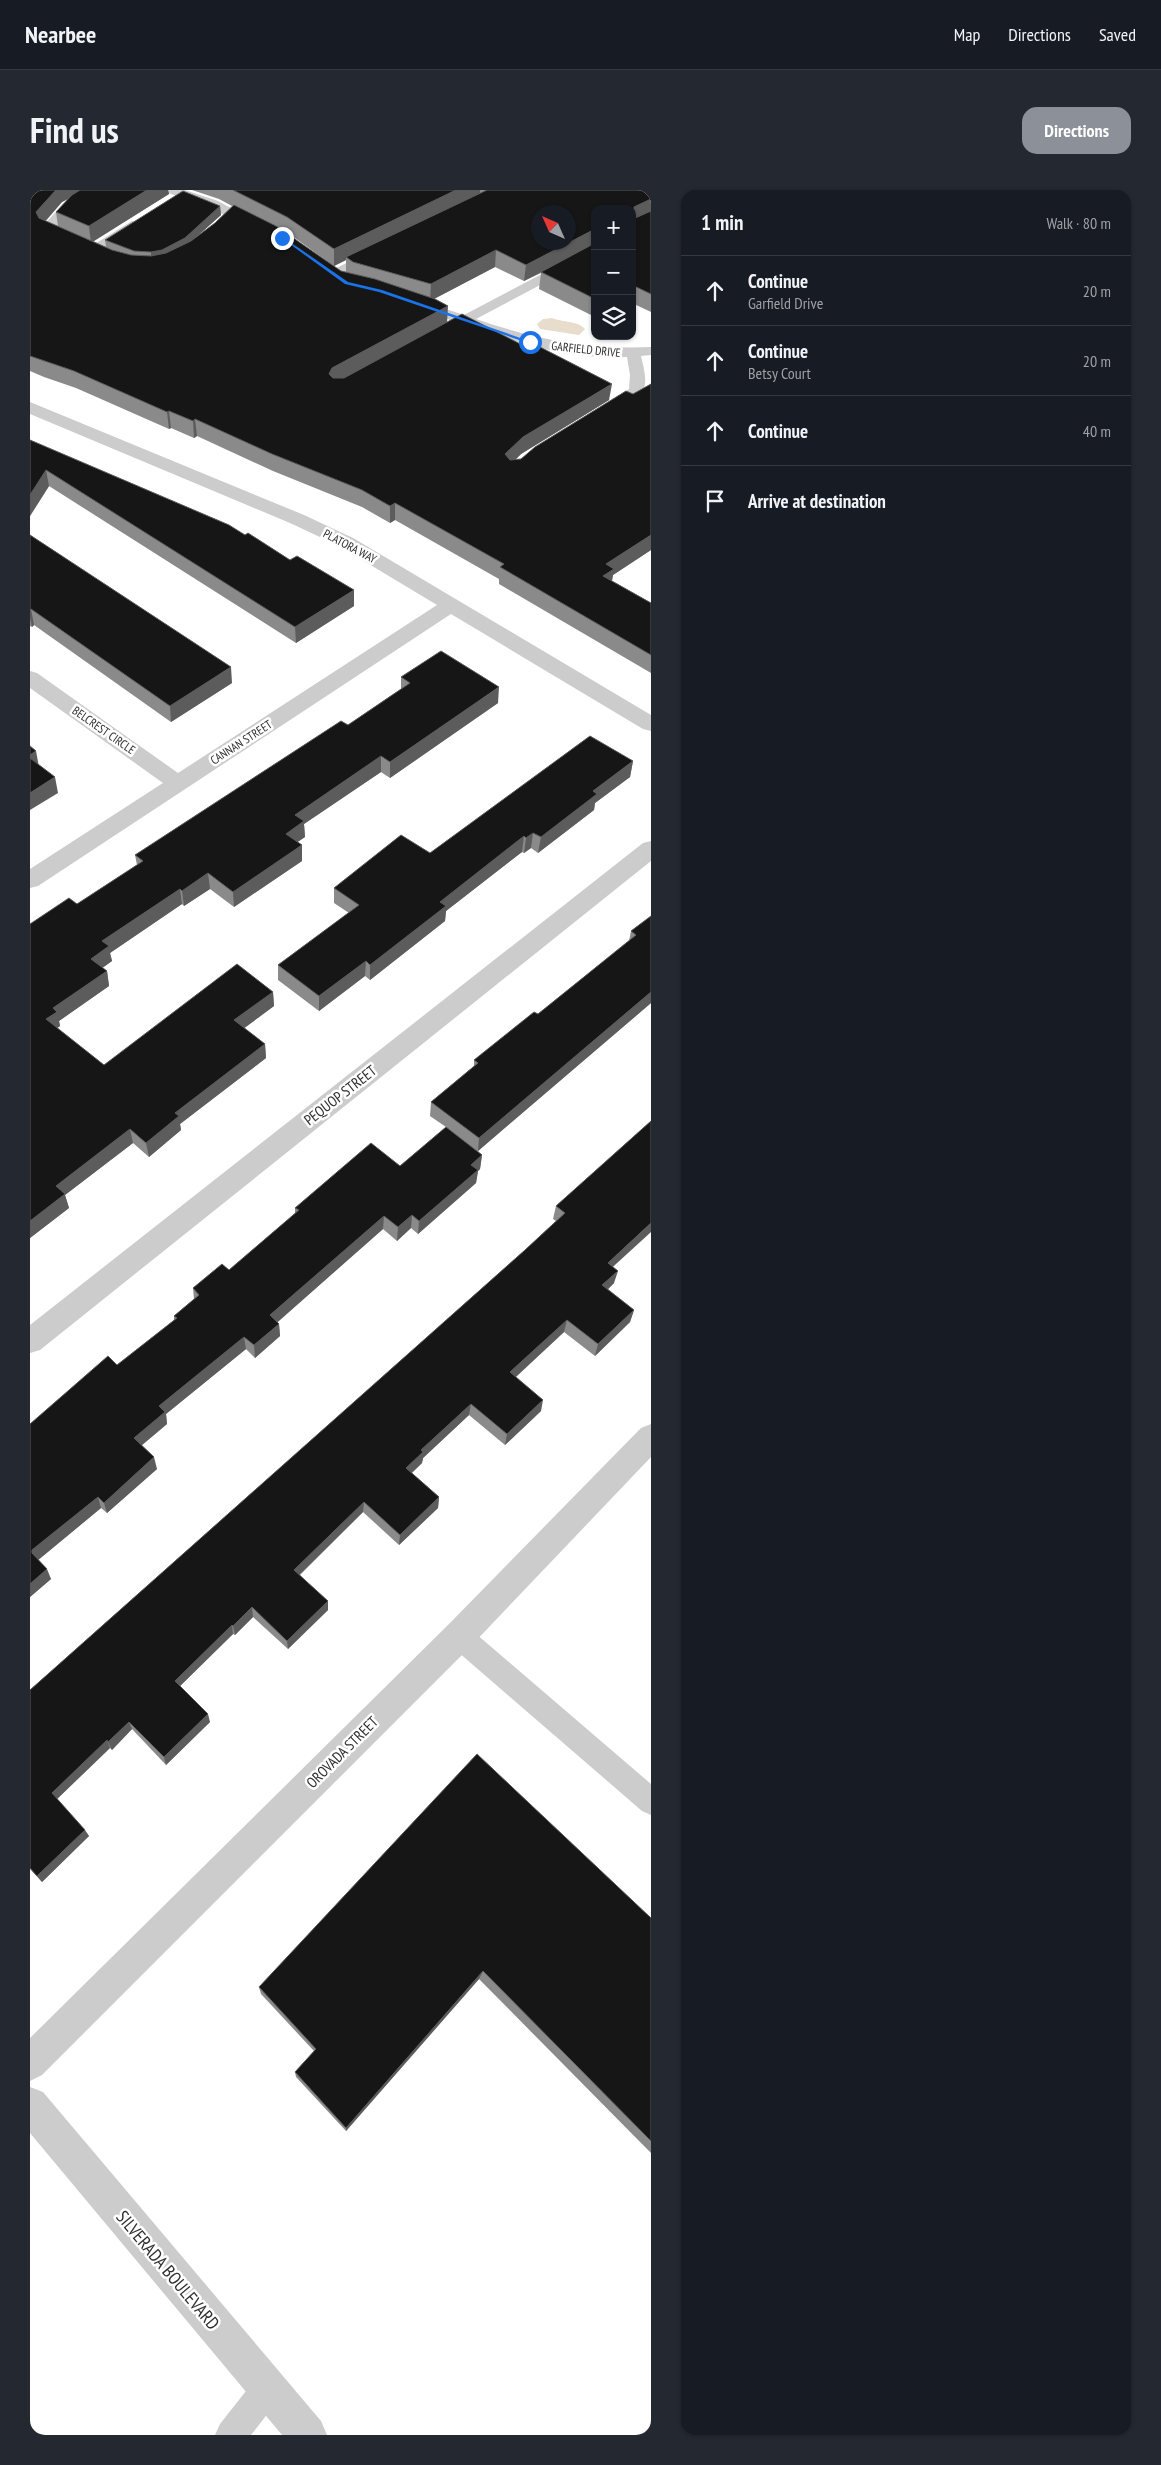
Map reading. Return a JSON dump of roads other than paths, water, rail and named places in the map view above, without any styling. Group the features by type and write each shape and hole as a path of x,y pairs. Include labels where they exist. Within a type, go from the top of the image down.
{"street":[{"name":"PLATORA WAY","path":"30,407 297,519 346,542 651,724"},
{"name":"CANNAN STREET","path":"30,880 452,604"},
{"name":"BELCREST CIRCLE","path":"30,678 178,783"},
{"name":"PEQUOP STREET","path":"30,1340 651,849"},
{"name":"OROVADA STREET","path":"30,2063 459,1636 651,1438"},
{"name":"SILVERADA BOULEVARD","path":"30,2105 307,2435"}],"lane":[{"path":"98,190 68,207 47,230 107,256"},
{"path":"166,204 177,192 228,217 265,230"},
{"path":"92,250 141,219"},
{"path":"331,274 383,249"},
{"path":"448,329 591,252"},
{"path":"317,263 347,283"},
{"name":"GARFIELD DRIVE","path":"409,300 530,342 566,349 633,353 651,351"},
{"path":"594,419 636,392 640,382 633,353"},
{"path":"459,1636 651,1802"},
{"path":"230,2435 268,2388"}]}
